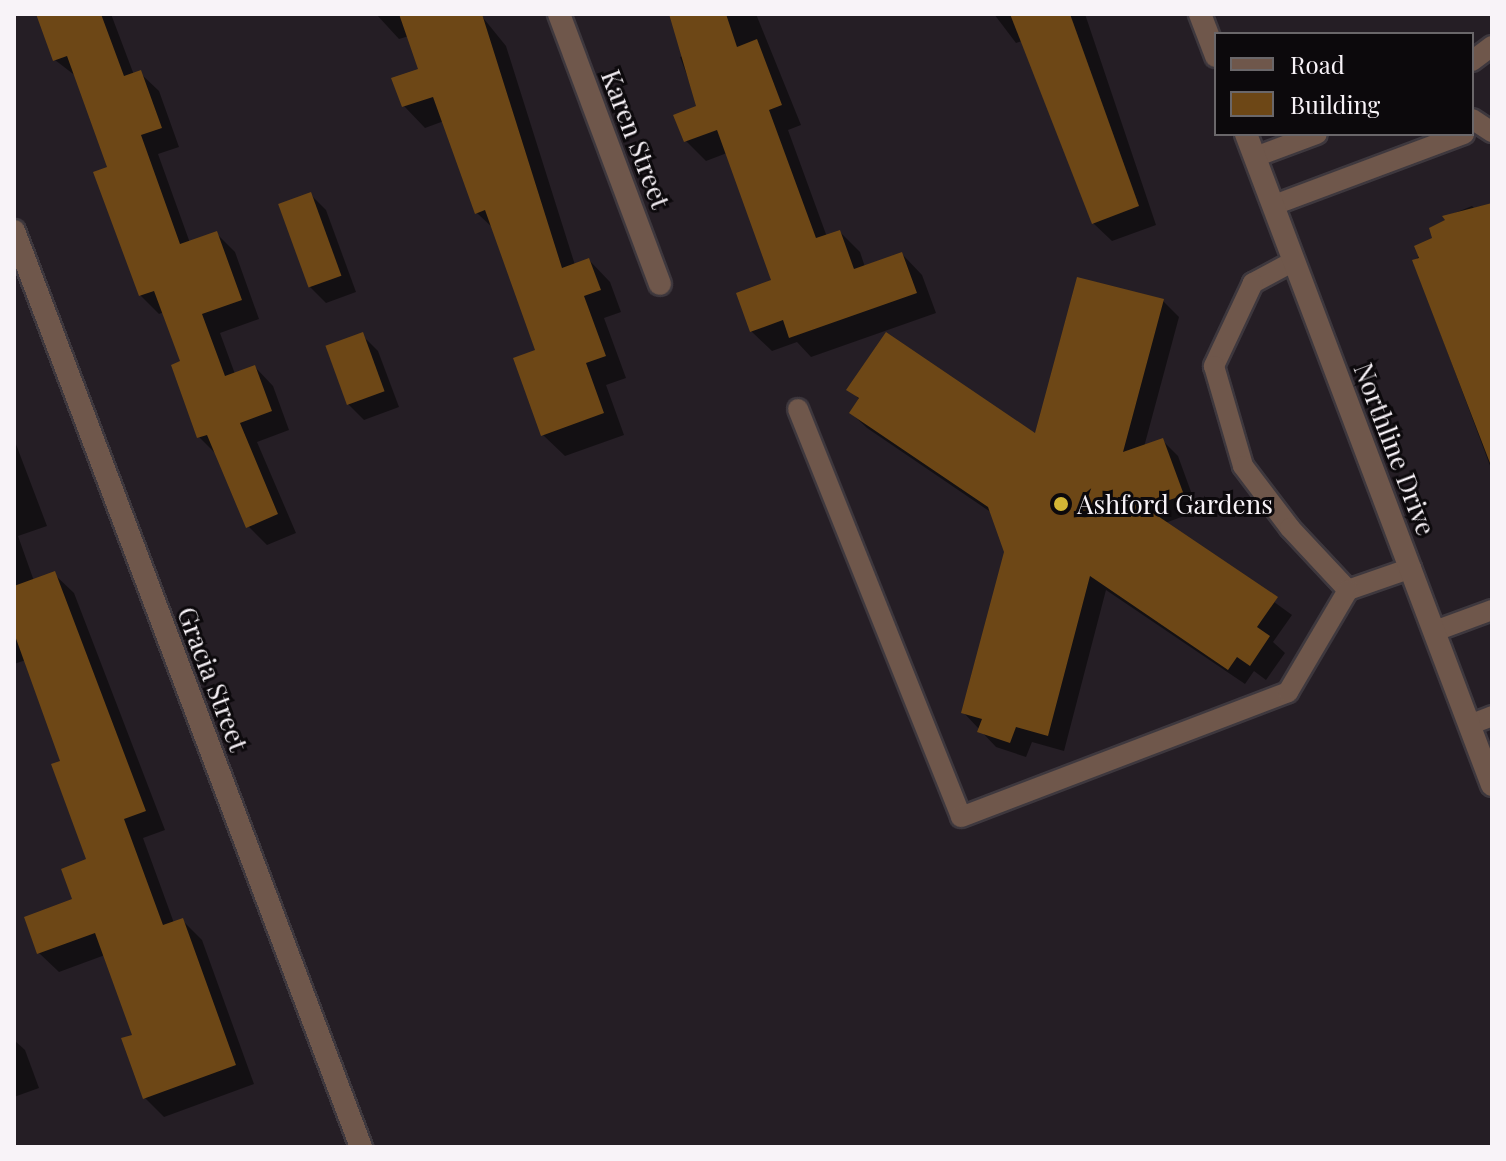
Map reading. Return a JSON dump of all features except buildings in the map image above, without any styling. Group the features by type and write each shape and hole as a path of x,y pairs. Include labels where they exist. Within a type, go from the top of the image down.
{"street":[{"name":"Karen Street","path":"559,14 660,284"},
{"path":"1200,14 1214,51"},
{"name":"Northline Drive","path":"1247,136 1492,785"},
{"name":"Gracia Street","path":"14,231 361,1147"}],"lane":[{"path":"1474,60 1492,46"},
{"path":"1255,157 1312,136"},
{"path":"1274,205 1457,136"},
{"path":"1294,261 1253,283 1214,366 1243,466 1290,528 1348,590"},
{"path":"798,409 961,817 1288,692 1348,590 1411,568"},
{"path":"1435,631 1492,610"},
{"path":"1469,725 1492,716"}],"place":[{"name":"Ashford Gardens","path":"1061,504"}]}
